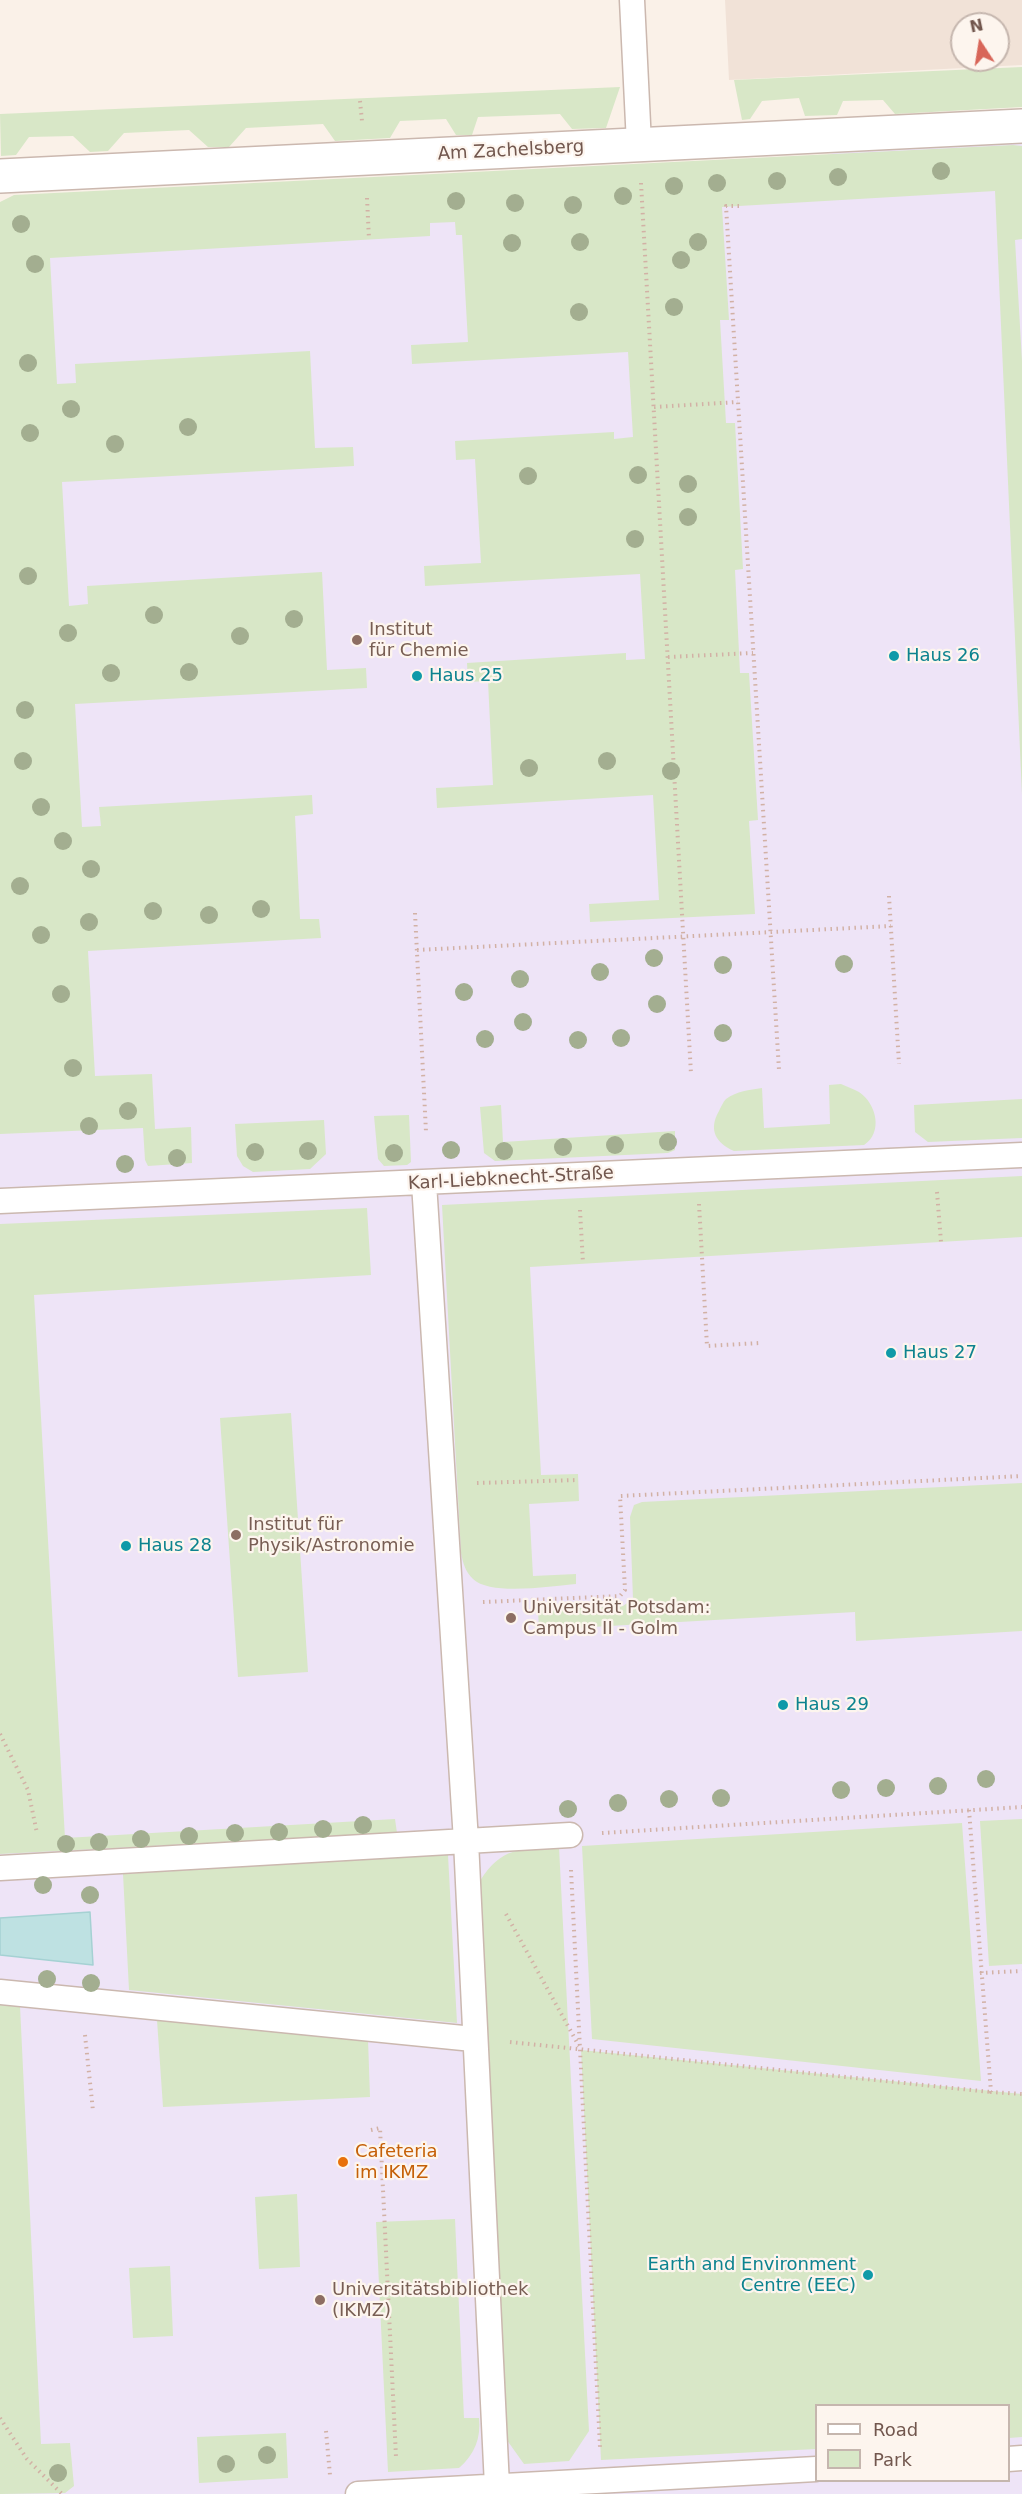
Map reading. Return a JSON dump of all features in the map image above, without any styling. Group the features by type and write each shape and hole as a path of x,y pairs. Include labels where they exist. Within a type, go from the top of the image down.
{"street":[{"name":"Am Zachelsberg","path":"0,176 1022,126"}],"lane":[{"path":"632,0 639,144"},
{"name":"Karl-Liebknecht-Straße","path":"0,1201 424,1184 1022,1155"},
{"path":"424,1184 466,1841 473,2039 497,2486"},
{"path":"0,1868 570,1835"},
{"path":"0,1992 473,2039"},
{"path":"358,2494 497,2486 603,2487 815,2469"}],"path":[{"path":"639,144 691,1074"},
{"path":"367,201 369,239"},
{"path":"739,206 726,206 779,1070"},
{"path":"654,407 738,402"},
{"path":"668,657 753,653"},
{"path":"889,896 899,1064"},
{"path":"415,913 426,1132"},
{"path":"417,950 891,926"},
{"path":"935,1159 941,1242"},
{"path":"697,1170 707,1346 759,1343"},
{"path":"578,1177 583,1263"},
{"path":"452,1603 620,1596 625,1590 620,1496 1022,1476"},
{"path":"444,1484 578,1480"},
{"path":"0,1734 28,1790 35,1818 40,1866"},
{"path":"603,2487 570,1835 1022,1807"},
{"path":"969,1810 991,2092"},
{"path":"500,1904 581,2050"},
{"path":"980,1974 1022,1971"},
{"path":"84,2025 93,2111"},
{"path":"473,2039 1022,2094"},
{"path":"371,2130 380,2128 398,2492"},
{"path":"0,2418 27,2459 62,2494"},
{"path":"326,2431 331,2484"}],"shaded area":[{"path":"725,0 1022,0 1022,65 1010,66 1010,12 950,12 950,69 729,80"},
{"name":"Universität Potsdam: Campus II - Golm","path":"1022,126 1022,2494 0,2494 0,830 9,217 723,183 915,131"}],"green space":[{"path":"1022,67 1022,107 895,114 883,100 843,101 837,115 805,116 799,98 762,101 750,119 742,120 734,80 950,70 1010,72 1010,68"},
{"path":"620,87 606,128 572,129 560,114 478,117 472,135 456,135 446,119 400,121 390,138 335,141 323,124 246,128 229,147 208,147 189,130 124,133 108,151 90,152 73,136 29,137 16,155 1,156 0,114"},
{"path":"1022,146 1022,239 1015,240 1022,361 1022,795 995,191 722,207 729,320 720,320 726,423 735,423 743,569 735,570 740,673 749,673 758,820 749,821 755,914 590,922 589,904 659,900 653,795 437,808 436,788 493,785 488,681 468,682 467,663 626,653 626,660 645,659 640,574 425,586 424,566 481,563 475,459 456,460 455,441 614,432 614,439 633,437 628,352 412,364 411,345 468,342 462,235 456,235 455,222 430,223 430,236 50,258 57,384 76,383 75,364 310,351 315,448 353,447 354,466 62,482 69,606 88,604 87,586 322,572 327,670 366,668 367,688 75,704 82,827 101,826 99,807 312,795 313,814 295,816 300,919 319,919 321,938 88,951 95,1076 152,1074 155,1129 191,1127 192,1163 148,1166 145,1160 143,1128 0,1134 0,202 14,195"},
{"path":"841,1084 859,1092 874,1111 876,1126 874,1133 864,1145 734,1151 718,1140 714,1124 722,1105 730,1096 762,1088 764,1128 830,1124 829,1085"},
{"path":"1022,1099 1022,1138 928,1142 915,1132 914,1105"},
{"path":"501,1105 503,1142 675,1131 675,1150 668,1153 495,1161 484,1153 480,1107"},
{"path":"409,1115 411,1162 407,1165 384,1166 378,1159 374,1116"},
{"path":"324,1120 326,1154 310,1169 253,1172 243,1166 237,1156 235,1124"},
{"path":"1022,1176 1022,1237 530,1267 541,1475 578,1474 579,1501 529,1504 533,1576 576,1574 576,1584 507,1589 481,1584 468,1573 461,1553 442,1205"},
{"path":"367,1208 371,1275 34,1295 65,1838 395,1819 397,1833 0,1854 0,1224"},
{"path":"291,1413 308,1672 238,1677 220,1418"},
{"path":"1022,1483 1022,1631 856,1641 855,1612 539,1630 538,1610 623,1606 633,1599 630,1517 634,1505 642,1502"},
{"path":"1022,1819 1022,1964 989,1966 980,1821"},
{"path":"962,1823 981,2081 592,2039 582,1846"},
{"path":"559,1847 589,2431 569,2461 524,2464 504,2436 480,1881 496,1861 504,1856 523,1849"},
{"path":"448,1855 457,2023 129,1990 123,1874"},
{"path":"0,2005 20,2006 41,2444 70,2443 74,2486 65,2493 0,2494"},
{"path":"157,2020 368,2039 370,2097 163,2107"},
{"path":"581,2050 1022,2094 1022,2437 1010,2438 1010,2404 815,2404 815,2449 601,2460"},
{"path":"297,2194 300,2267 259,2269 255,2197"},
{"path":"455,2219 464,2418 479,2418 478,2439 473,2451 459,2468 388,2472 376,2222"},
{"path":"170,2266 173,2336 133,2338 129,2268"},
{"path":"286,2433 288,2478 199,2483 197,2437"}],"water":[{"path":"90,1912 93,1965 0,1955 0,1918"}],"place":[{"name":"Institut für Chemie","path":"357,640"},
{"name":"Haus 26","path":"894,656"},
{"name":"Haus 25","path":"417,676"},
{"name":"Haus 27","path":"891,1353"},
{"name":"Institut für Physik/Astronomie","path":"236,1535"},
{"name":"Haus 28","path":"126,1546"},
{"name":"Universität Potsdam: Campus II - Golm","path":"511,1618"},
{"name":"Haus 29","path":"783,1705"},
{"name":"Cafeteria im IKMZ","path":"343,2162"},
{"name":"Earth and Environment Centre (EEC)","path":"868,2275"},
{"name":"Universitätsbibliothek (IKMZ)","path":"320,2300"}]}
